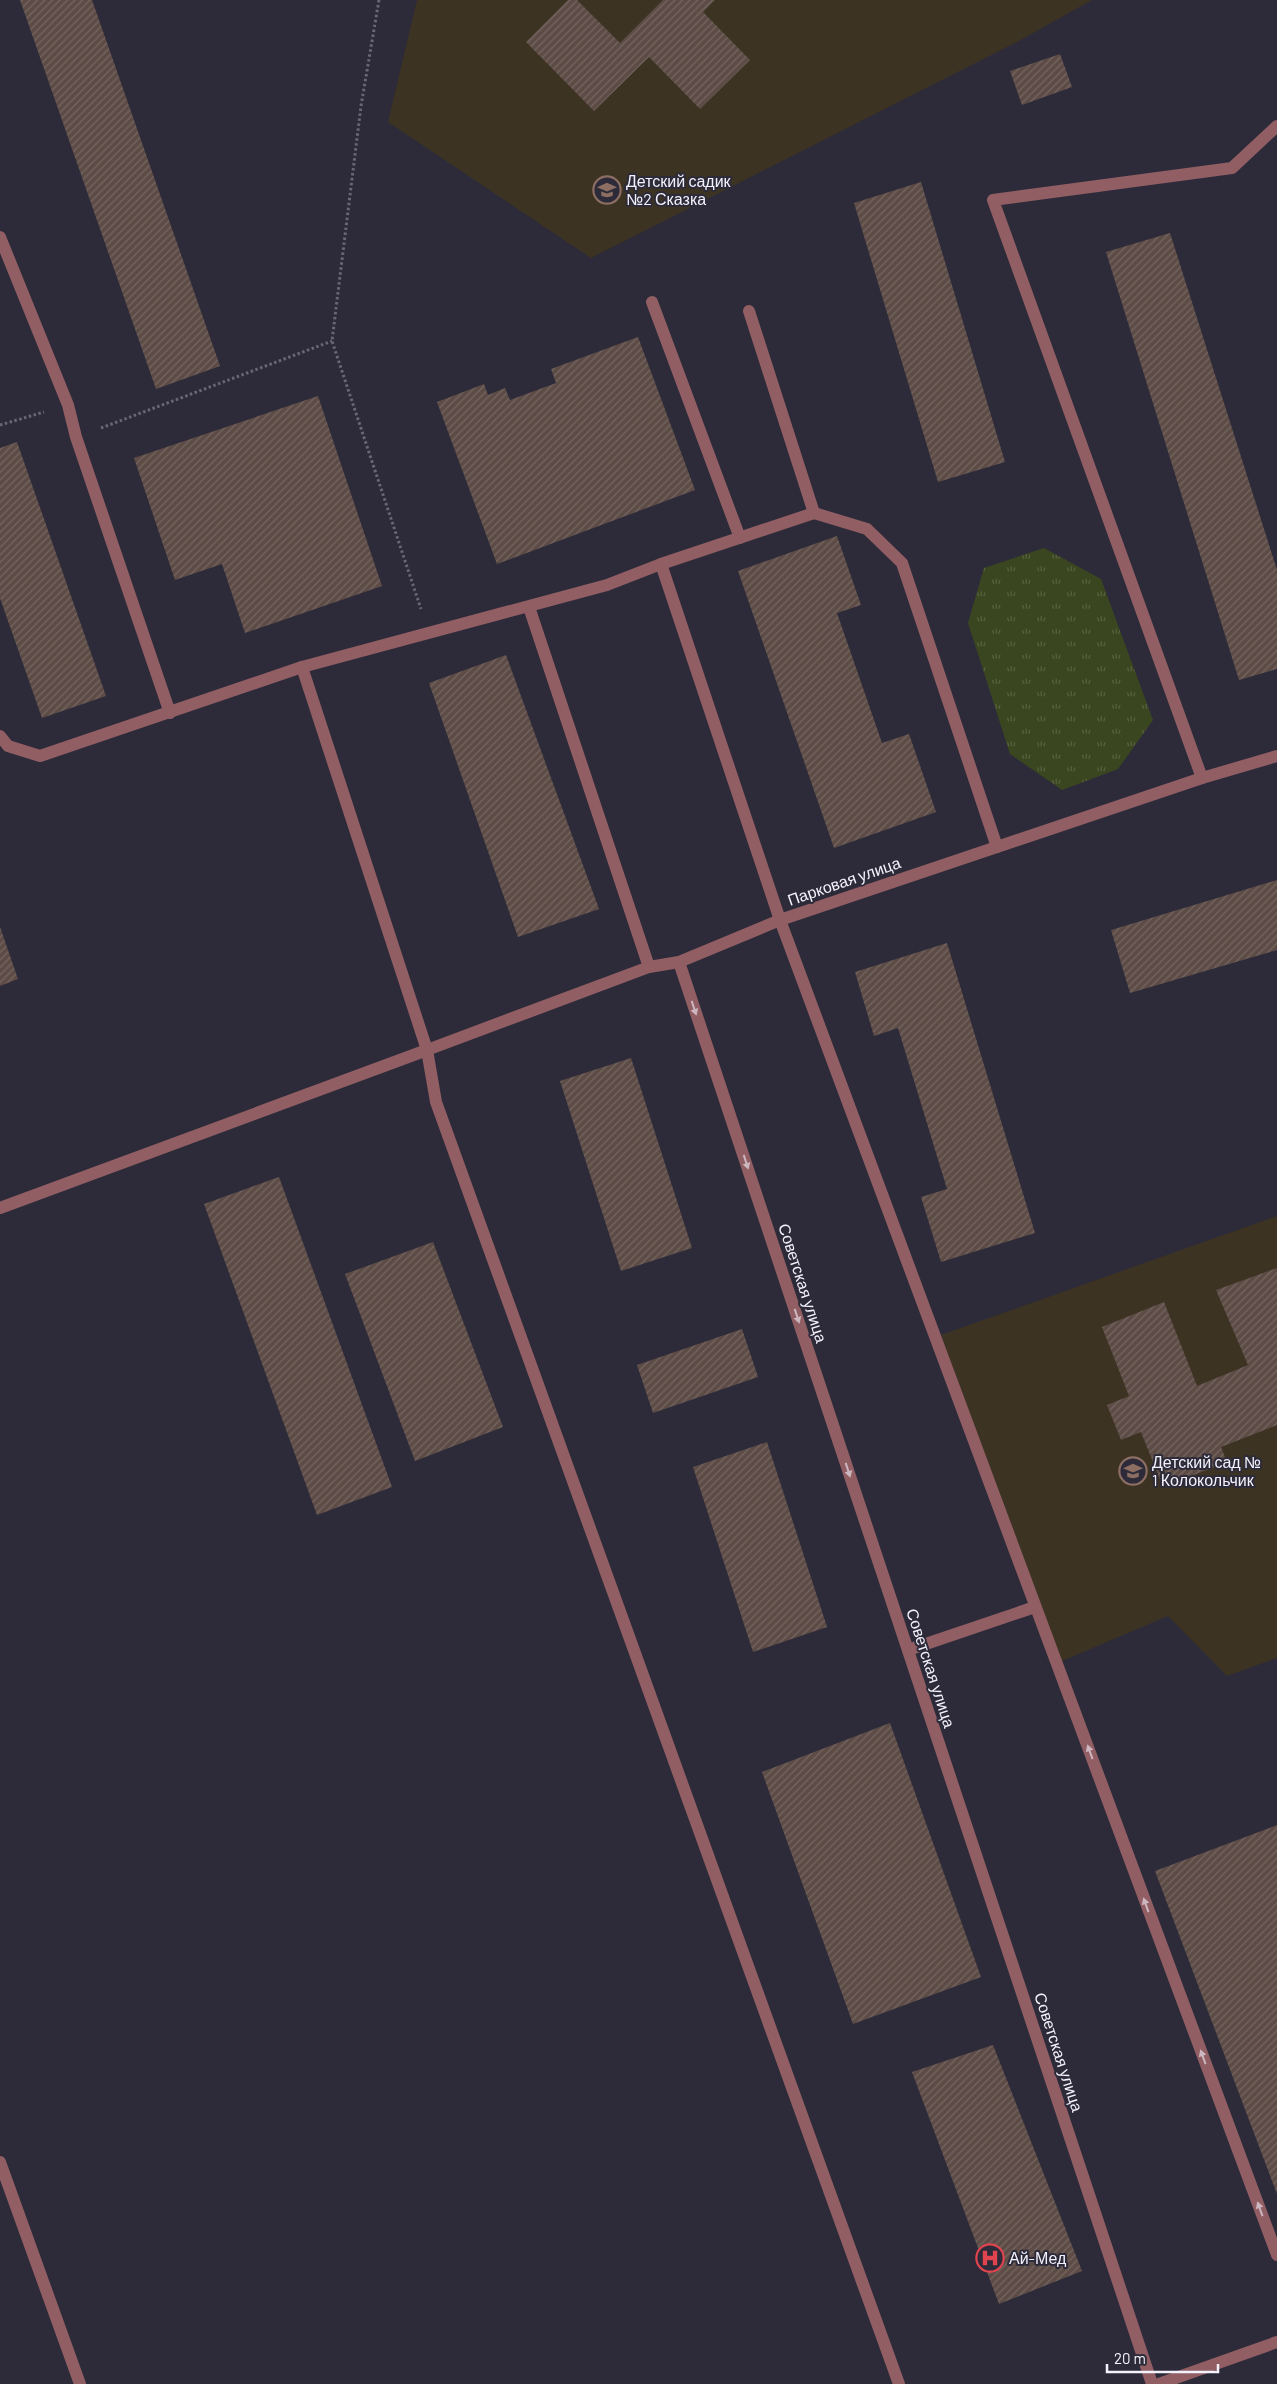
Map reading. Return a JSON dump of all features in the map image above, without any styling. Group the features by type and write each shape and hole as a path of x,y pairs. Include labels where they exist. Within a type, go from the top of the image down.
{"street":[{"path":"1202,778 993,200 1232,168 1277,126"},
{"path":"0,237 68,405 76,437 170,713"},
{"path":"652,302 740,538"},
{"path":"749,311 814,514"},
{"path":"0,736 8,746 40,756 302,667 529,608 607,585 661,564 814,514 867,529 902,563 997,847"},
{"path":"661,564 780,920 1277,2255"},
{"path":"529,608 649,967"},
{"path":"302,667 426,1050 436,1102 899,2384"},
{"name":"Парковая улица","path":"0,1208 649,967 679,962 780,920 1202,778 1277,756"},
{"name":"Советская улица","path":"679,962 1152,2384"},
{"path":"908,1650 1035,1606"},
{"path":"0,2162 80,2384"},
{"path":"1159,2384 1277,2342"}],"path":[{"path":"379,0 361,106 332,341 429,634"},
{"path":"76,437 332,341"},
{"path":"0,425 68,405"}],"shaded area":[{"name":"Детский садик №2 Сказка","path":"417,0 1092,0 1017,42 591,258 388,122"},
{"name":"Детский сад № 1 Колокольчик","path":"1277,1216 1277,1658 1227,1676 1168,1616 1055,1664 941,1335"}],"green space":[{"path":"1044,548 1101,579 1153,720 1118,769 1062,790 1010,754 968,623 984,568"}],"building":[{"path":"20,0 92,0 220,366 156,389"},
{"path":"568,0 577,0 620,43 663,0 715,0 703,12 750,60 700,109 649,57 594,111 526,42"},
{"path":"1060,54 1072,87 1022,105 1010,71"},
{"path":"921,182 1005,462 938,482 854,203"},
{"path":"1170,233 1277,570 1277,669 1239,680 1106,252"},
{"path":"638,337 695,490 497,564 437,402 484,384 488,395 505,388 510,400 556,383 551,369"},
{"path":"318,396 382,586 245,633 222,564 175,580 134,458"},
{"path":"17,442 106,696 42,718 0,598 0,448"},
{"path":"837,536 861,605 837,613 882,743 909,734 936,812 834,848 738,571"},
{"path":"506,655 599,909 518,937 429,683"},
{"path":"1277,880 1277,950 1130,993 1111,930"},
{"path":"0,927 18,979 0,986"},
{"path":"947,943 1035,1233 941,1262 921,1197 947,1189 898,1028 874,1036 855,972"},
{"path":"631,1058 692,1248 621,1271 560,1081"},
{"path":"279,1177 392,1487 317,1515 204,1204"},
{"path":"433,1242 503,1427 415,1461 345,1274"},
{"path":"1277,1268 1277,1425 1221,1447 1227,1462 1163,1487 1141,1432 1121,1440 1107,1405 1129,1396 1102,1327 1164,1302 1197,1386 1248,1365 1216,1290"},
{"path":"742,1329 758,1377 653,1413 637,1365"},
{"path":"767,1442 827,1627 753,1652 693,1467"},
{"path":"890,1723 981,1977 853,2024 762,1772"},
{"path":"1277,1825 1277,2194 1155,1871"},
{"path":"993,2045 1082,2271 999,2304 912,2072"}],"place":[{"name":"Детский садик №2 Сказка","path":"607,190"},
{"name":"Детский сад № 1 Колокольчик","path":"1133,1471"},
{"name":"Ай-Мед","path":"990,2258"}]}
